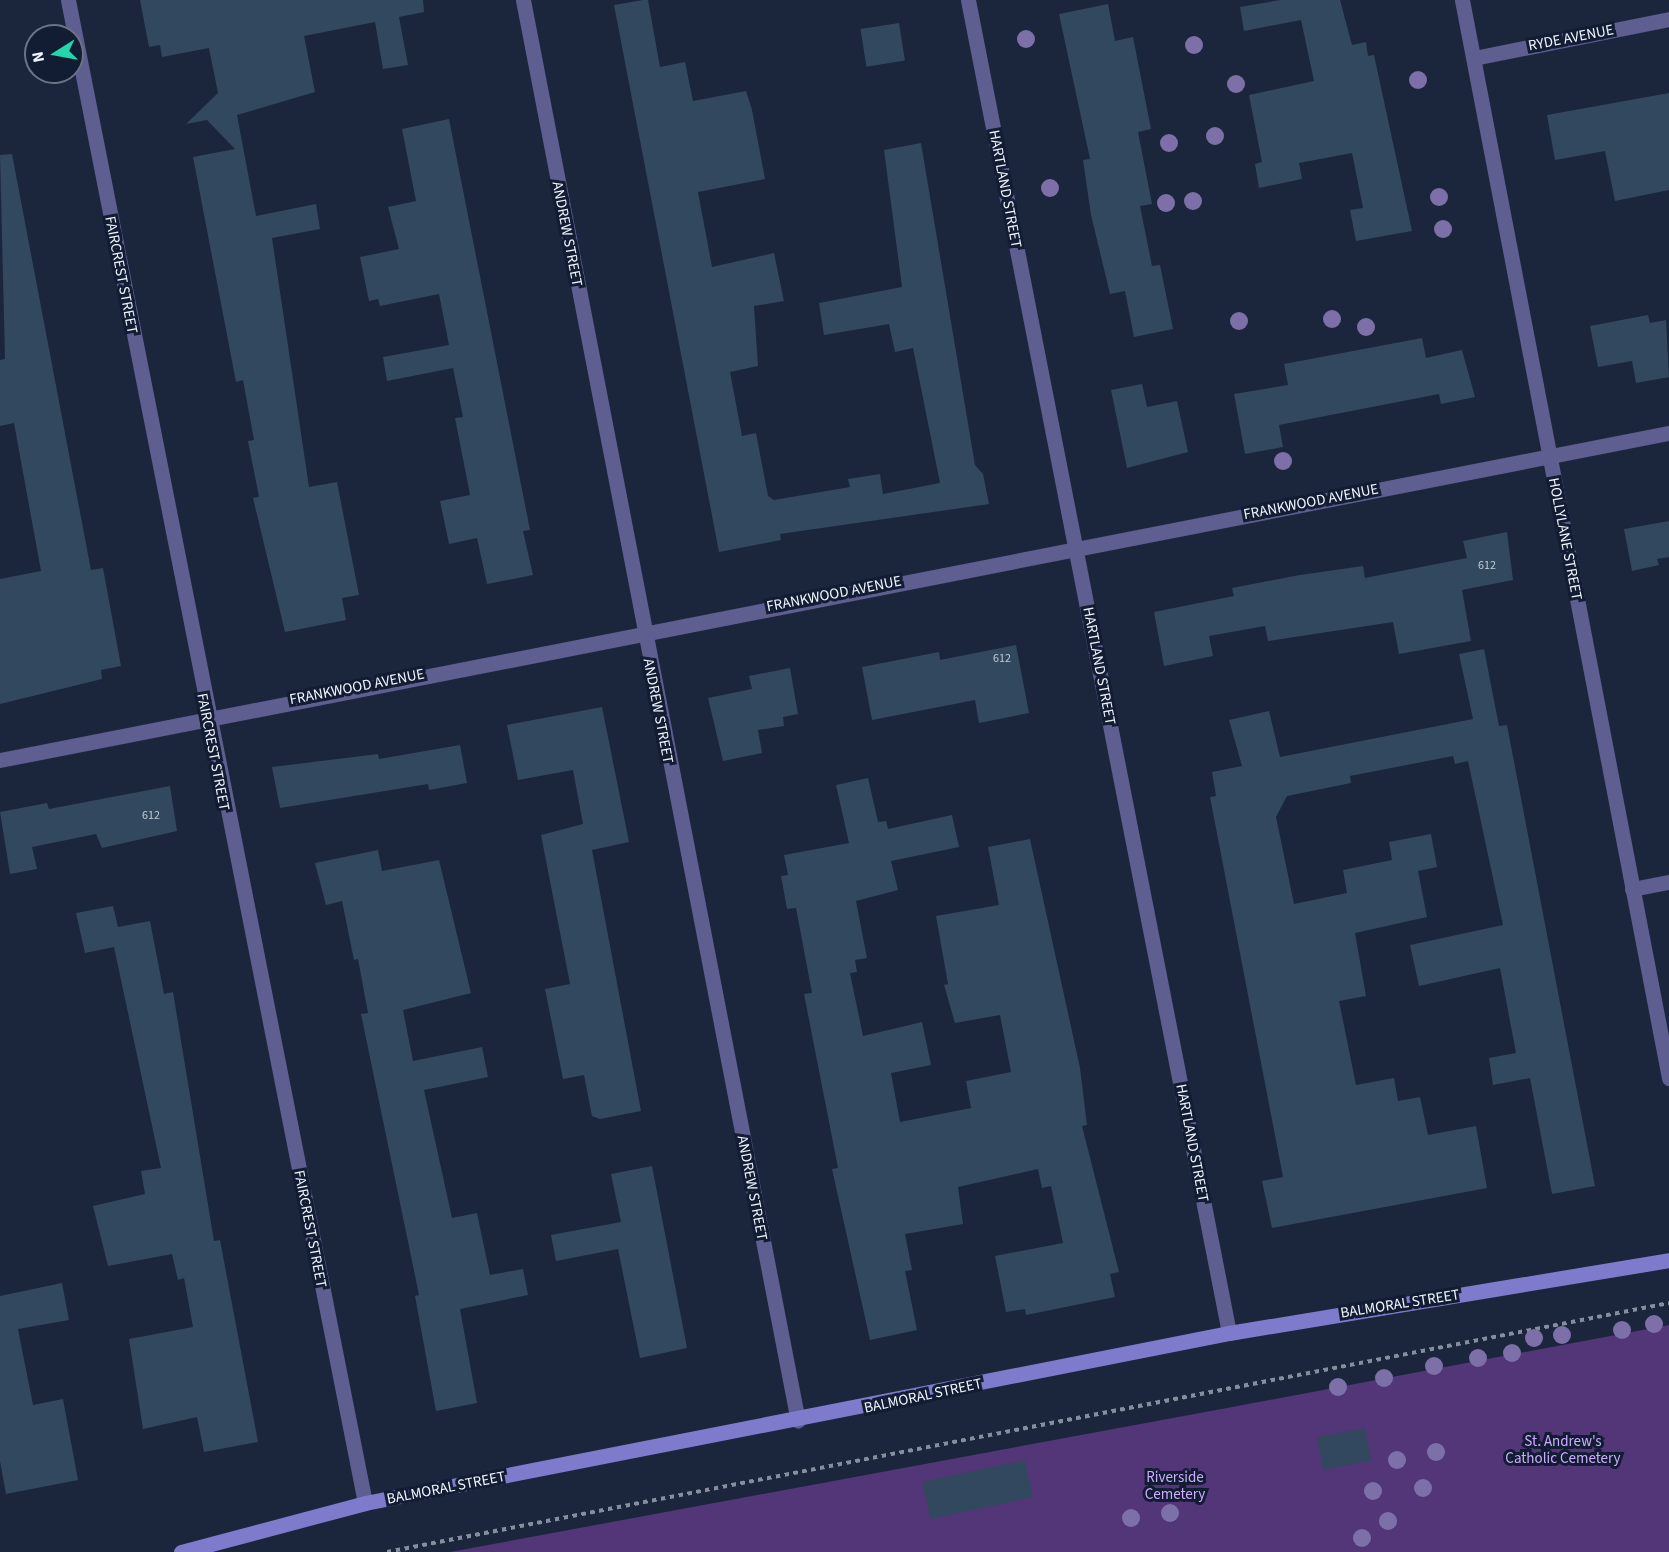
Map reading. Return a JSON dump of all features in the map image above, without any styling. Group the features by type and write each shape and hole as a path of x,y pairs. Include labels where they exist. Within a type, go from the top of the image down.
{"main road":[{"name":"BALMORAL STREET","path":"181,1552 365,1503 798,1421 1229,1333 1669,1260"}],"street":[{"name":"FAIRCREST STREET","path":"68,0 206,716 365,1503"},
{"name":"ANDREW STREET","path":"523,0 643,632 798,1421"},
{"name":"HARTLAND STREET","path":"968,0 1229,1333"},
{"name":"HOLLYLANE STREET","path":"1462,0 1669,1078"},
{"name":"RYDE AVENUE","path":"1474,58 1669,19"},
{"name":"FRANKWOOD AVENUE","path":"0,760 206,716 1669,433"},
{"path":"1632,889 1669,882"}],"path":[{"path":"387,1552 1669,1304"}],"green space":[{"path":"1669,1325 1669,1552 450,1552 1227,1408"}],"building":[{"path":"140,0 423,0 424,12 399,17 408,65 383,69 375,22 304,36 315,92 237,115 256,216 316,204 320,229 272,238 309,487 337,482 359,595 342,598 346,620 285,632 253,498 259,497 248,441 254,440 243,380 236,382 193,157 235,149 207,120 186,124 218,93 209,48 162,57 160,45 149,47"},
{"path":"648,0 660,67 685,62 693,101 746,91 752,110 765,179 698,192 712,267 774,253 784,301 754,306 758,366 730,372 742,436 756,433 768,496 774,500 850,487 848,479 880,474 883,494 940,483 913,348 895,352 889,324 824,335 819,303 902,287 884,150 921,143 975,465 983,474 989,504 780,534 781,540 719,552 614,5"},
{"path":"1280,0 1340,0 1352,45 1366,42 1368,56 1374,55 1412,231 1356,241 1350,210 1363,208 1352,153 1299,163 1302,179 1259,188 1255,164 1262,162 1249,95 1314,81 1301,20 1244,31 1240,7"},
{"path":"1108,4 1115,41 1133,37 1151,129 1138,132 1152,204 1140,206 1152,266 1160,265 1173,329 1134,337 1125,291 1110,294 1091,215 1083,160 1090,159 1059,14"},
{"path":"899,23 905,61 866,67 860,29"},
{"path":"1669,93 1669,190 1615,201 1605,151 1555,160 1547,115"},
{"path":"449,119 530,530 523,531 533,575 487,584 477,538 449,544 440,501 470,495 455,418 463,417 453,368 387,381 383,357 449,345 439,294 380,306 378,299 369,301 360,257 399,249 388,207 416,201 402,129"},
{"path":"12,154 91,570 103,568 121,666 101,670 102,679 0,704 0,579 41,571 14,423 0,426 0,360 5,359 0,155"},
{"path":"1648,315 1650,323 1666,320 1669,377 1636,383 1632,361 1598,367 1590,326"},
{"path":"1422,338 1426,358 1462,350 1475,397 1441,404 1439,394 1279,425 1283,447 1245,454 1234,394 1288,385 1284,364"},
{"path":"1142,384 1147,407 1177,401 1188,452 1127,468 1111,390"},
{"path":"1669,521 1669,557 1657,559 1659,565 1632,571 1624,529"},
{"path":"1507,532 1513,580 1462,590 1471,641 1399,654 1393,622 1268,641 1265,626 1209,636 1213,656 1164,666 1154,612 1234,596 1232,588 1300,575 1363,566 1365,578 1467,558 1463,541"},
{"path":"1016,645 1029,713 979,723 975,700 872,720 862,667 939,652 940,660"},
{"path":"1484,649 1499,726 1507,725 1595,1186 1552,1194 1530,1078 1493,1085 1489,1058 1516,1053 1500,968 1419,986 1410,945 1503,925 1468,761 1455,764 1453,756 1350,776 1351,783 1287,796 1276,817 1294,904 1347,893 1343,870 1392,860 1389,842 1431,834 1437,867 1418,871 1427,917 1355,933 1366,996 1339,1001 1356,1085 1394,1078 1398,1101 1420,1097 1428,1135 1476,1126 1487,1188 1272,1228 1262,1181 1283,1177 1210,797 1216,796 1212,772 1242,766 1229,720 1269,711 1280,757 1473,719 1459,654"},
{"path":"790,668 798,714 783,717 784,726 758,730 762,753 723,761 708,698 752,689 749,676"},
{"path":"602,707 629,842 592,850 641,1111 600,1119 592,1116 584,1075 563,1079 545,989 570,984 541,835 583,824 573,770 518,780 507,725"},
{"path":"460,745 467,783 429,790 428,784 280,808 272,767 378,754 379,759"},
{"path":"868,778 878,822 886,821 888,829 952,815 959,847 891,861 898,890 856,901 867,958 855,960 857,972 850,973 863,1036 922,1022 931,1065 891,1073 900,1122 971,1108 966,1081 1011,1072 1000,1015 955,1023 944,985 948,984 936,916 999,905 988,847 1030,839 1080,1068 1087,1125 1082,1126 1119,1272 1110,1274 1115,1297 1026,1315 1025,1309 1006,1312 995,1256 1063,1243 1051,1186 1042,1188 1038,1169 958,1187 963,1224 905,1234 912,1270 905,1271 917,1330 870,1340 832,1169 838,1168 804,994 812,993 796,908 787,909 781,876 788,875 784,855 849,843 836,785"},
{"path":"170,786 177,831 102,848 96,834 32,847 37,869 10,874 0,812 47,803 49,809"},
{"path":"378,850 382,871 439,860 471,993 403,1010 413,1061 482,1047 488,1077 424,1090 452,1218 477,1213 490,1275 523,1269 528,1295 460,1309 477,1403 436,1411 415,1296 419,1295 361,1014 368,1013 358,959 354,960 342,901 326,905 315,863"},
{"path":"113,906 118,927 150,921 164,994 173,992 214,1241 220,1240 258,1442 204,1452 197,1417 143,1429 129,1339 193,1327 184,1278 178,1280 172,1254 108,1266 93,1206 145,1194 141,1171 161,1168 114,947 85,953 76,913"},
{"path":"652,1166 687,1348 640,1358 618,1249 556,1261 551,1235 621,1222 611,1174"},
{"path":"62,1283 69,1320 18,1329 33,1405 63,1399 78,1480 6,1494 0,1461 0,1296"},
{"path":"1365,1428 1371,1460 1323,1470 1317,1437"},
{"path":"1025,1460 1033,1497 930,1519 922,1482"}],"park label":[{"name":"St. Andrew's Catholic Cemetery","path":"1563,1450"},
{"name":"Riverside Cemetery","path":"1175,1486"}]}
